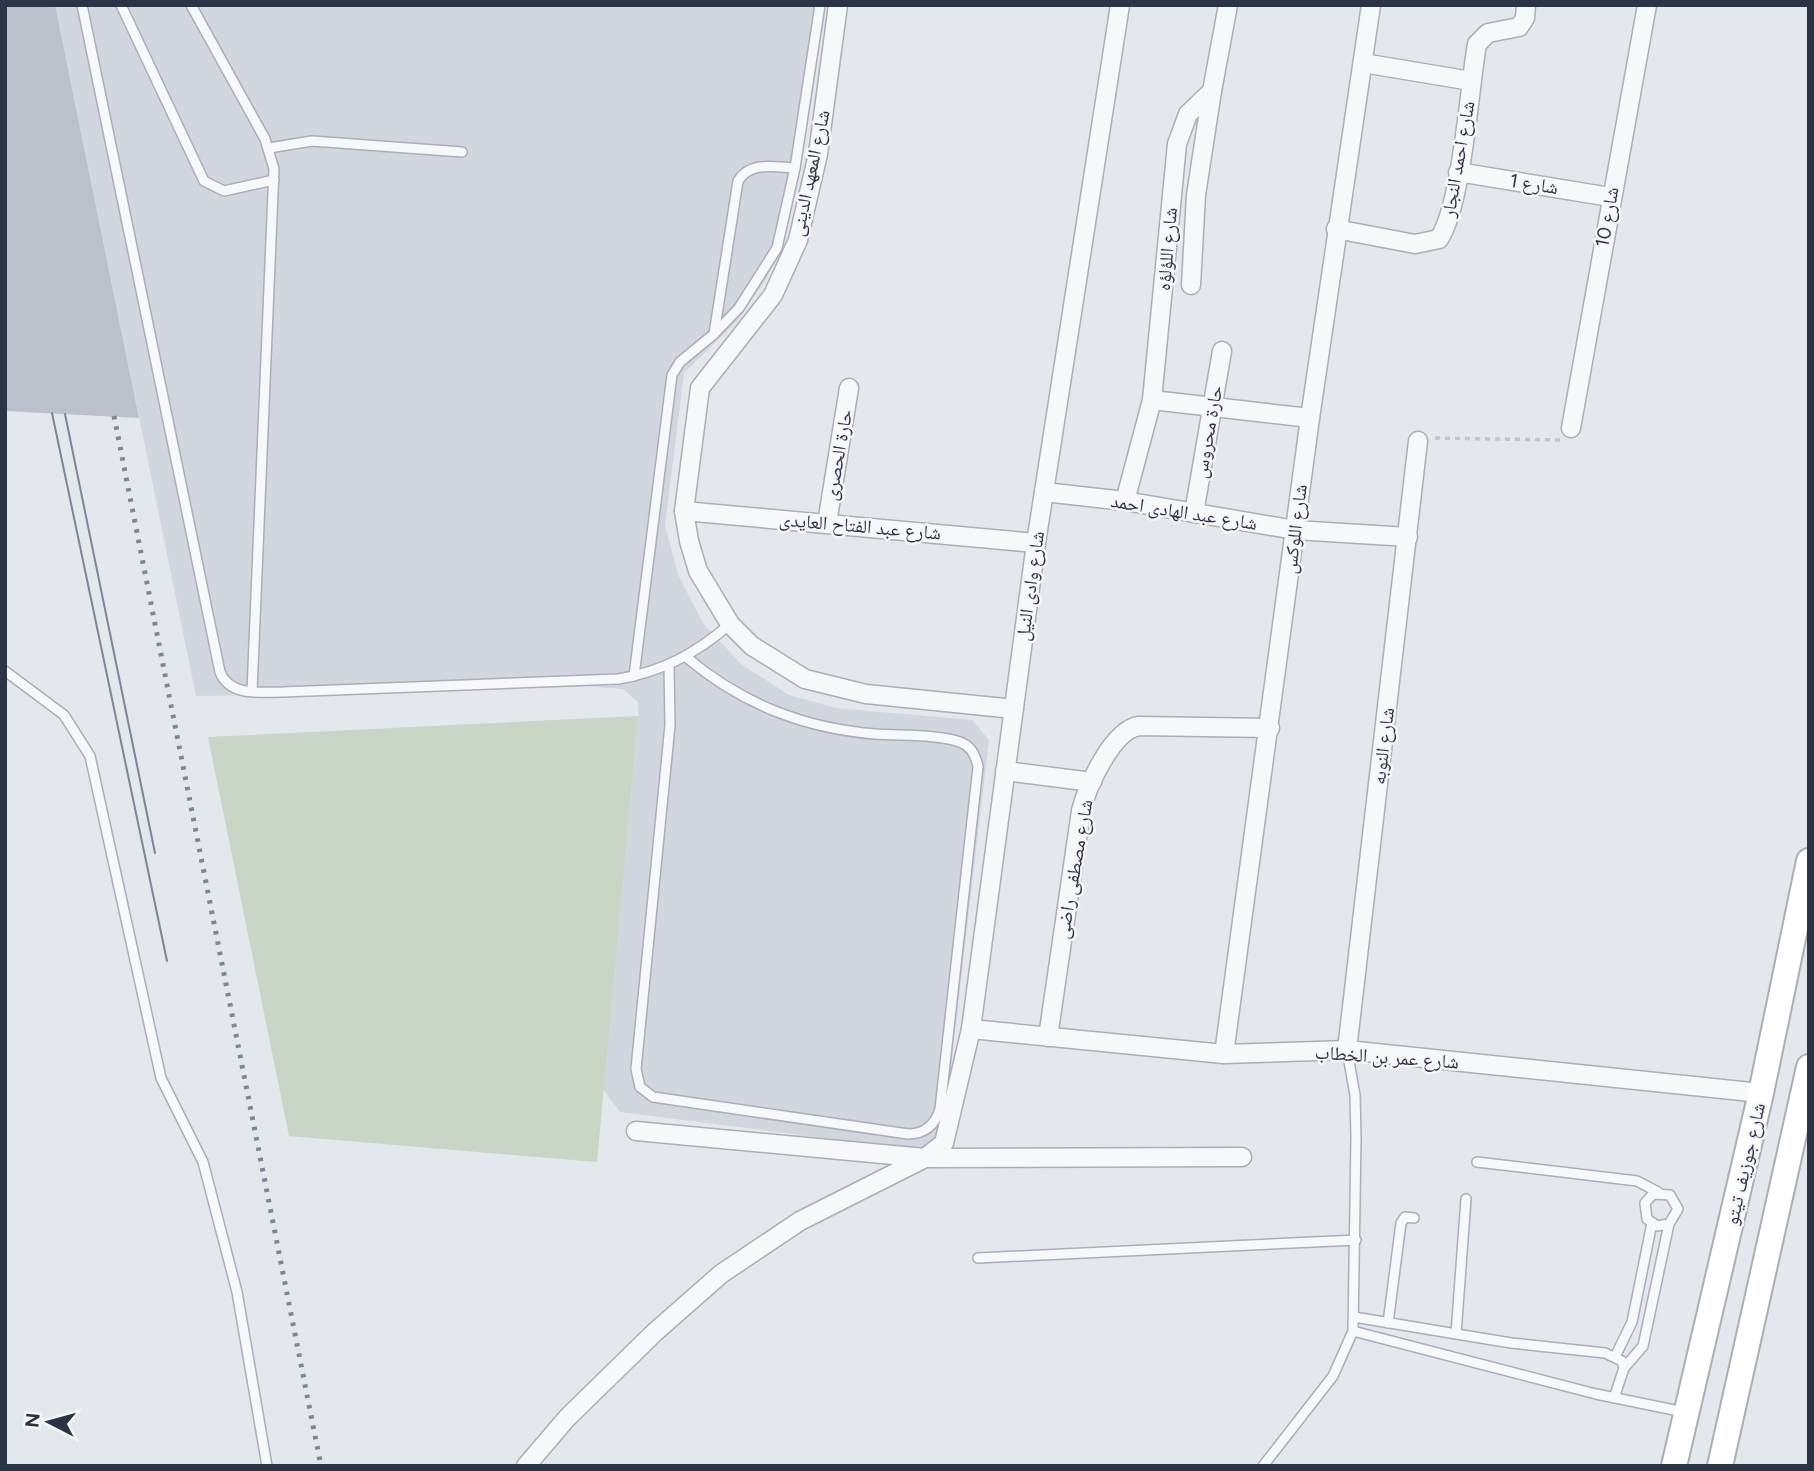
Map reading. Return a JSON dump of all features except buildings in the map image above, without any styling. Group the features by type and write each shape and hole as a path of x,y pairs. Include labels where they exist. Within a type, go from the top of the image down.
{"main road":[{"name":"شارع جوزيف تيتو","path":"1674,1466 1761,1093 1809,861"},
{"path":"1720,1466 1809,1067"}],"street":[{"name":"شارع المعهد الدينى","path":"838,5 818,154 798,240 773,295 700,388 684,511 698,571 730,624 752,646 805,679 835,689 1014,709"},
{"name":"شارع وادى النيل","path":"925,1158 944,1143 971,1030 1036,543 1120,5"},
{"path":"1191,285 1196,195 1228,5"},
{"name":"شارع اللوكس","path":"1224,1054 1336,229 1371,5"},
{"name":"شارع احمد النجار","path":"1336,229 1415,244 1439,239 1445,230 1458,172 1479,39 1488,33 1519,27 1525,18 1526,5"},
{"name":"شارع 10","path":"1570,428 1647,5"},
{"path":"1363,63 1471,80"},
{"name":"شارع اللؤلؤه","path":"1125,502 1152,400 1177,144 1188,114 1212,91"},
{"name":"شارع 1","path":"1458,172 1611,197"},
{"name":"حارة محروس","path":"1194,513 1222,351"},
{"name":"حارة الحصرى","path":"827,523 849,388"},
{"path":"1152,400 1310,418"},
{"name":"شارع النوبه","path":"1347,1050 1418,441"},
{"name":"شارع عبد الهادى احمد","path":"1044,492 1125,502 1295,530 1408,537"},
{"name":"شارع عبد الفتاح العايدى","path":"684,511 1036,543"},
{"name":"شارع مصطفى راضى","path":"1048,1037 1081,811 1092,782 1120,734 1132,727 1270,728"},
{"path":"1005,771 1092,782"},
{"name":"شارع عمر بن الخطاب","path":"971,1030 1224,1054 1347,1050 1761,1093"},
{"path":"636,1131 925,1158 1242,1157"},
{"path":"526,1466 567,1418 655,1332 721,1274 800,1221 925,1158"}],"lane":[{"path":"82,5 220,672 233,689 252,691 634,676 686,657 730,624"},
{"path":"121,5 204,181 217,189 231,191 274,180"},
{"path":"191,5 270,148 274,180 252,691"},
{"path":"634,676 671,382 680,362 714,334 739,307 770,262 782,232 820,5"},
{"path":"270,148 312,141 462,152"},
{"path":"714,334 738,181 745,172 758,167 794,168"},
{"path":"669,665 670,725 635,1069 640,1087 653,1097 908,1134 922,1132 934,1123 940,1109 978,767 974,753 958,741 853,732 793,719 736,694 686,657"},
{"path":"5,671 64,715 83,741 93,764 161,1079 203,1162 237,1292 267,1466"},
{"path":"1264,1466 1333,1376 1353,1331 1356,1115 1347,1050"},
{"path":"1477,1162 1637,1181 1670,1195 1677,1204 1676,1215 1669,1224 1647,1332 1635,1358 1624,1368 1614,1398"},
{"path":"1658,1192 1645,1203 1645,1214 1652,1223 1669,1224"},
{"path":"1456,1334 1466,1199"},
{"path":"1388,1323 1401,1223 1405,1217 1414,1218"},
{"path":"1615,1357 1632,1322 1652,1223"},
{"path":"978,1258 1356,1240"},
{"path":"1354,1317 1456,1334 1605,1353 1615,1357 1624,1368"},
{"path":"1353,1331 1614,1398 1687,1413"}],"path":[{"path":"1418,441 1422,437 1555,441 1565,437 1570,428"}],"shaded area":[{"path":"55,5 825,5 785,228 767,278 738,320 684,373 665,526 679,577 703,623 741,664 789,695 836,708 972,720 989,740 942,1141 926,1151 620,1112 603,1089 638,716 638,702 623,689 585,686 196,696"}],"green space":[{"path":"638,716 597,1162 289,1136 208,737"}],"tram line":[{"path":"52,413 167,961"},
{"path":"65,414 155,853"}],"railway":[{"path":"114,416 321,1466"}]}
